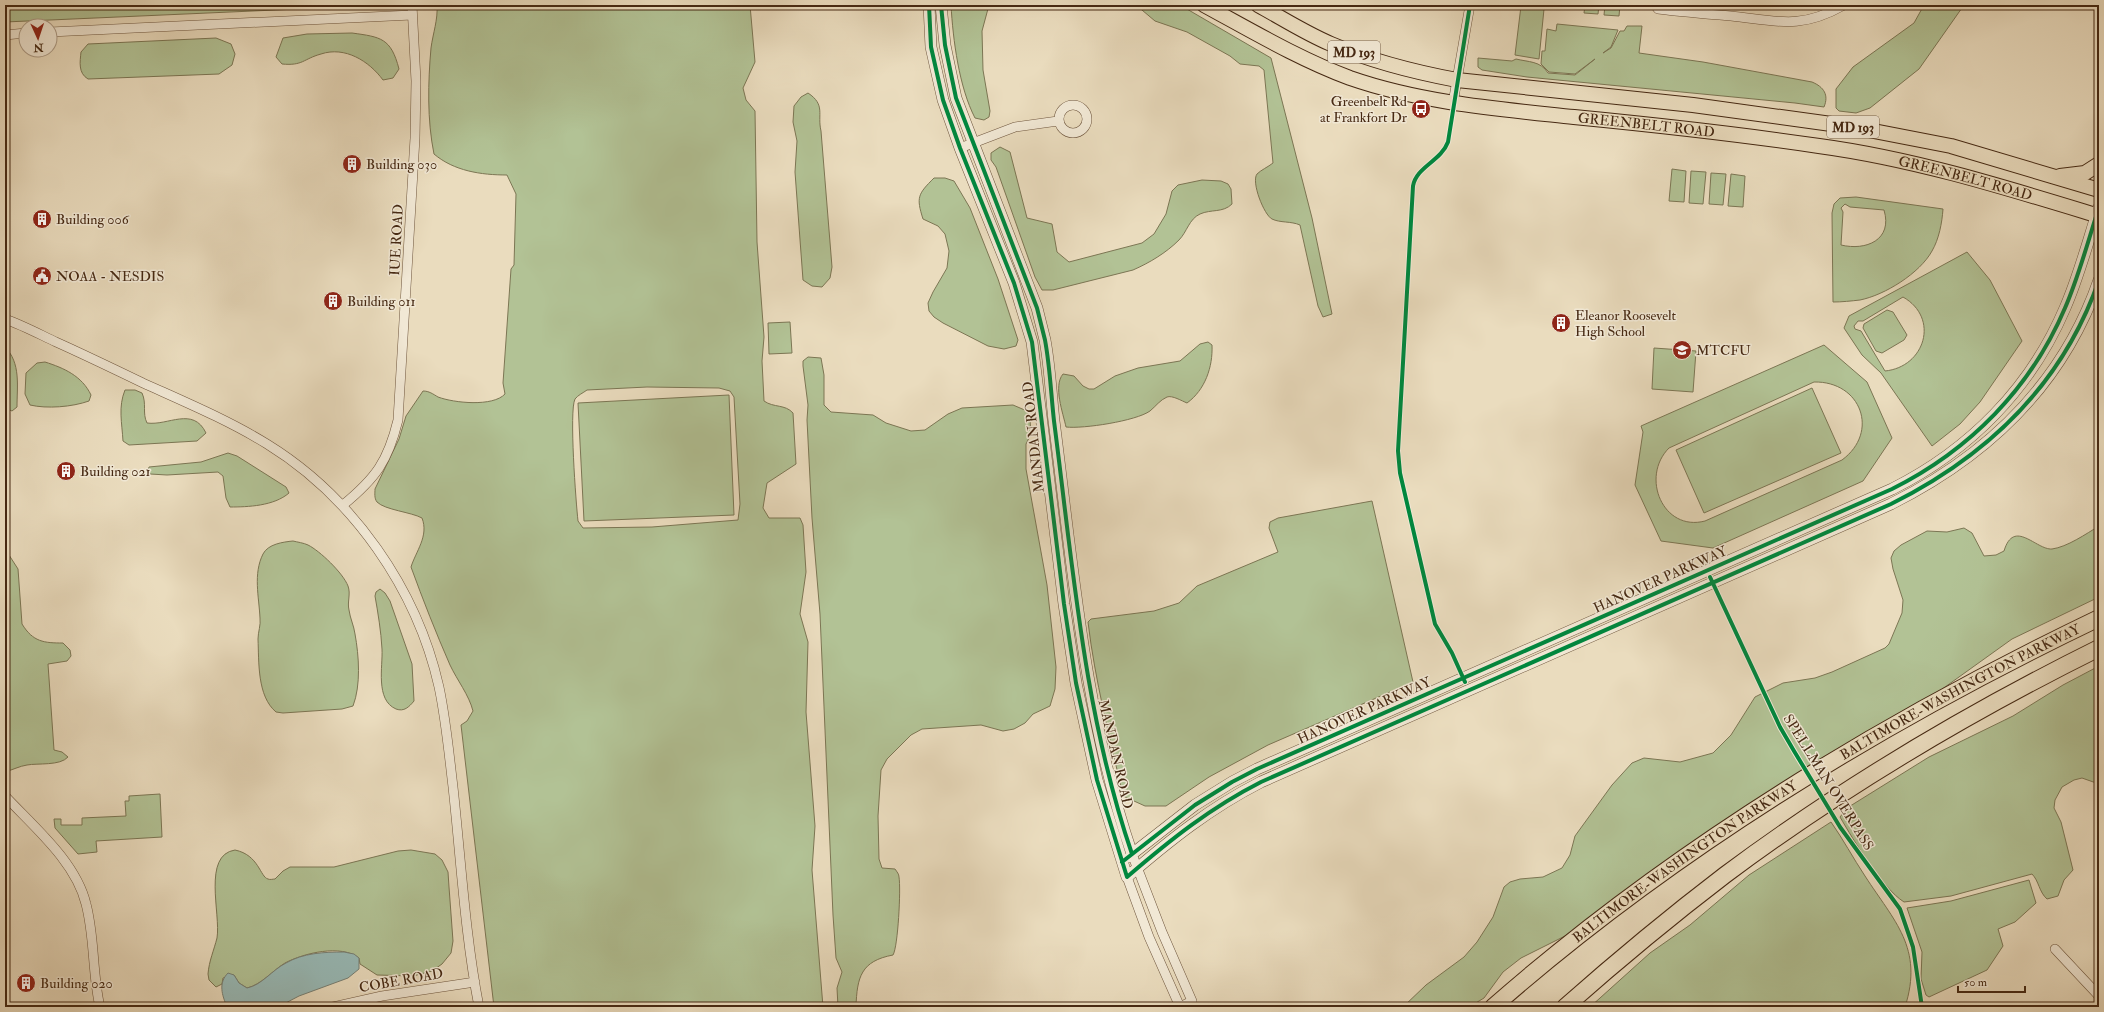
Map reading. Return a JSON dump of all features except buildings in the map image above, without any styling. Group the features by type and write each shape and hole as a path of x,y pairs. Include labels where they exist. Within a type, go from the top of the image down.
{"highway":[{"name":"BALTIMORE-WASHINGTON PARKWAY","path":"1493,1007 1599,920 1707,841 1771,799 1892,725 2030,651 2099,618"},
{"name":"BALTIMORE-WASHINGTON PARKWAY","path":"1565,1007 1621,958 1726,875 1838,796 1974,712 2099,648"}],"main road":[{"name":"GREENBELT ROAD","path":"1204,5 1279,47 1330,70 1404,93 1453,103 1707,131 1838,148 1906,160 1947,170 2098,213"},
{"name":"GREENBELT ROAD","path":"1258,5 1330,43 1397,66 1457,80 1693,105 1853,127 1951,146 2099,190"},
{"path":"2054,176 2085,173 2099,164"}],"street":[{"name":"MANDAN ROAD","path":"929,5 929,31 934,64 943,100 960,148 1014,283 1032,342 1064,604 1076,683 1096,780 1127,877 1152,944 1180,1007 1192,1001 1176,967 1137,868 1119,817 1085,666 1045,340 1036,308 972,143 952,84 944,45 941,5"},
{"path":"1453,103 1470,5"},
{"path":"1655,5 1658,9 1788,23 1811,20 1826,15 1844,5"},
{"path":"58,32 412,10"},
{"name":"IUE ROAD","path":"343,505 366,486 378,470 386,457 398,420 415,138 416,81 412,10"},
{"path":"5,35 18,34"},
{"path":"960,148 1015,127 1058,121"},
{"name":"HANOVER PARKWAY","path":"1122,862 1195,805 1232,782 1257,769 1892,488 1940,461 1989,421 2020,386 2044,351 2066,307 2098,213"},
{"name":"HANOVER PARKWAY","path":"1127,877 1200,817 1261,782 1891,504 1930,483 1980,449 2008,424 2031,400 2047,379 2073,338 2099,280"},
{"path":"5,319 116,369 245,432 286,457 343,505 376,546 399,584 419,625 438,685 446,726 479,1007"},
{"path":"5,796 69,866 80,885 88,914 100,1007"},
{"path":"2055,950 2099,996"},
{"name":"COBE ROAD","path":"333,1007 382,996 475,982"}],"green space":[{"path":"5,5 353,5 343,7 58,20 58,18 18,18 18,21 5,22"},
{"path":"437,5 750,5 755,62 743,88 746,100 755,111 757,242 764,337 762,361 764,401 772,405 786,408 793,413 796,464 767,483 763,508 769,518 800,518 803,525 806,572 800,614 808,642 806,712 815,826 812,870 823,1007 494,1007 461,725 467,721 473,711 469,699 453,671 445,653 411,567 423,537 424,525 422,518 381,505 375,499 375,489 399,439 406,416 423,391 445,399 473,403 492,401 505,394 503,383 511,269 514,265 516,194 507,175 468,171 442,160 434,154 429,114 429,74 431,48","holes":["647,387 719,388 730,391 734,397 740,504 738,520 652,527 583,528 578,521 576,496 573,421 573,407 575,399 587,390"]},
{"path":"951,5 989,5 982,31 983,70 990,111 989,117 984,120 975,118 969,106 961,78 955,48"},
{"path":"1136,5 1180,5 1271,58 1312,218 1332,314 1323,317 1318,306 1300,225 1272,219 1265,211 1257,191 1257,174 1273,163 1264,70 1259,66 1240,64 1230,56 1187,32 1155,21"},
{"path":"1585,5 1599,5 1598,14 1584,13"},
{"path":"1605,5 1620,5 1619,16 1604,15"},
{"path":"1924,5 1964,5 1919,69 1870,108 1856,113 1839,111 1836,108 1836,89 1853,67 1914,23"},
{"path":"1521,6 1544,9 1539,59 1515,55"},
{"path":"1557,24 1618,30 1611,47 1603,53 1611,48 1620,31 1624,31 1627,26 1642,26 1639,53 1703,62 1812,82 1820,86 1826,95 1824,107 1527,77 1482,70 1478,67 1478,58 1512,61 1516,59 1538,64 1548,73 1575,75 1595,59 1575,74 1549,72 1541,64 1542,51 1545,51 1547,29 1556,31"},
{"path":"352,33 378,38 388,45 396,59 399,69 393,78 383,80 364,61 339,52 321,54 303,62 294,64 282,64 276,57 283,38 307,34"},
{"path":"216,38 231,44 235,54 232,65 219,74 88,79 81,70 81,52 88,44"},
{"path":"808,93 814,97 820,110 832,267 830,278 822,287 812,286 803,280 795,172 797,141 793,122 794,106 801,97"},
{"path":"1000,147 1010,152 1027,218 1052,224 1057,252 1069,262 1142,243 1154,234 1166,214 1172,191 1178,185 1202,180 1221,181 1228,184 1231,189 1232,204 1225,209 1196,216 1182,237 1174,245 1157,257 1133,270 1053,290 1042,290 1035,277 996,167 991,160 991,153"},
{"path":"1672,169 1686,171 1684,202 1669,201"},
{"path":"1691,171 1706,172 1703,204 1689,203"},
{"path":"1711,173 1726,174 1723,205 1709,204"},
{"path":"1731,174 1745,176 1743,207 1728,206"},
{"path":"934,178 945,178 954,181 970,208 998,279 1018,340 1016,346 1004,349 988,346 943,323 934,317 929,311 928,303 947,268 949,251 945,234 938,226 923,219 920,206 919,201 922,192"},
{"path":"1856,197 1943,209 1940,231 1932,251 1911,275 1891,288 1860,300 1833,302 1832,213 1834,204 1840,198","holes":["1845,204 1850,207 1884,210 1886,220 1885,229 1881,236 1875,241 1860,246 1841,245 1843,212 1841,208"]},
{"path":"1967,252 1990,280 2022,341 1980,402 1960,424 1932,446 1881,373 1862,355 1844,328 1849,316","holes":["1903,297 1914,306 1921,317 1924,329 1923,340 1918,351 1910,361 1899,368 1885,371 1861,331 1855,329 1854,326 1858,321 1863,321"]},
{"path":"1887,310 1893,312 1907,335 1904,340 1882,353 1876,351 1863,328 1864,324"},
{"path":"790,322 792,353 769,354 768,323"},
{"path":"1208,342 1212,345 1212,353 1207,377 1199,392 1187,403 1174,397 1167,397 1160,401 1150,411 1133,418 1084,427 1066,427 1059,392 1060,379 1063,374 1074,376 1083,386 1089,389 1094,389 1115,376 1138,368 1180,361 1200,344"},
{"path":"1824,345 1867,382 1892,438 1863,481 1713,548 1661,541 1635,485 1643,432 1641,426","holes":["1814,382 1830,384 1844,390 1854,399 1860,410 1862,423 1860,436 1854,449 1842,460 1705,521 1690,522 1678,518 1668,510 1660,500 1656,473 1660,460 1669,448"]},
{"path":"5,347 14,360 17,375 17,407 12,411 5,408"},
{"path":"1654,348 1696,351 1693,392 1652,389"},
{"path":"808,357 821,358 824,375 824,405 831,412 873,415 886,423 911,431 925,430 948,414 962,408 1013,405 1027,411 1030,420 1031,434 1026,444 1026,469 1047,585 1056,667 1055,689 1050,706 1033,714 1025,723 1014,729 1003,731 981,725 922,729 911,735 887,759 881,770 878,816 879,859 882,868 895,869 899,876 898,930 893,955 874,961 867,966 863,972 858,987 856,1007 838,1007 837,988 842,972 836,958 833,915 820,614 812,518 807,420 808,405 803,366 803,361"},
{"path":"45,362 66,370 78,378 91,395 89,401 60,407 30,405 25,394 26,373 37,363"},
{"path":"1812,388 1841,453 1704,513 1676,450"},
{"path":"125,390 135,390 142,393 147,423 180,419 194,420 201,425 206,433 197,441 129,445 123,441 121,421 121,409"},
{"path":"729,395 734,515 584,521 578,403"},
{"path":"228,453 237,456 286,487 289,493 276,501 261,505 230,507 226,498 223,476 218,472 167,475 150,474 148,471 149,467 201,462"},
{"path":"1372,501 1413,682 1268,745 1209,777 1166,806 1145,806 1123,796 1099,688 1088,622 1091,619 1154,611 1179,603 1197,586 1278,552 1269,528 1270,522 1278,518"},
{"path":"2099,526 2099,597 2012,639 1892,725 1599,919 1521,958 1503,972 1484,998 1469,1007 1403,1007 1426,985 1464,957 1477,942 1493,917 1504,887 1510,882 1520,879 1543,877 1562,868 1570,855 1575,836 1612,785 1632,763 1644,758 1680,762 1713,753 1731,735 1755,697 1783,683 1815,678 1832,672 1885,648 1889,644 1902,613 1903,600 1891,558 1894,551 1901,545 1927,531 1947,532 1964,528 1972,533 1984,556 1996,555 2004,551 2008,541 2013,537 2019,536 2026,538 2046,548 2052,549 2070,543"},
{"path":"293,541 308,545 319,552 331,563 348,586 350,616 354,631 358,661 356,698 353,706 342,709 283,713 276,712 265,697 259,668 258,639 260,621 257,586 258,569 263,554 268,548 280,543"},
{"path":"5,555 9,555 18,569 22,624 30,635 35,638 50,643 63,643 70,650 71,656 67,661 48,664 54,750 62,752 68,757 60,762 27,765 5,772"},
{"path":"380,589 385,593 390,601 412,664 414,701 408,707 401,710 389,705 383,691 381,673 382,642 375,596 376,592"},
{"path":"2099,666 2099,784 2082,778 2074,780 2062,787 2055,800 2054,808 2061,822 2073,870 2064,880 2058,896 2047,899 2042,893 2032,874 1951,896 1904,902 1878,875 1840,817 1847,808 1929,757 2013,716 2063,685"},
{"path":"160,794 162,837 96,841 97,852 78,854 55,828 54,819 61,819 61,825 82,825 82,818 126,816 125,801 129,801 129,796"},
{"path":"1831,822 1903,936 1908,951 1911,968 1910,986 1905,1007 1590,1007 1650,953 1690,925 1749,875"},
{"path":"235,850 249,856 268,879 275,879 283,871 290,867 334,867 398,851 411,850 435,854 442,860 448,872 453,941 451,953 442,964 432,971 413,976 377,975 360,964 359,958 343,951 312,953 285,963 262,981 247,988 239,983 234,975 223,978 222,984 216,987 209,980 208,974 218,928 215,887 216,874 219,862 225,854"},
{"path":"2029,880 2036,903 2015,922 1998,929 2003,946 1987,970 1929,997 1926,995 1921,979 1922,952 1907,908 1951,901"}],"water":[{"path":"344,952 354,954 359,958 359,969 348,978 299,996 278,1007 227,1007 222,994 222,985 228,973 234,975 239,983 247,988 257,984 281,966 299,957 321,953"}],"cycle path":[{"path":"929,5 931,47 943,100 960,148 1014,283 1032,342 1064,604 1076,683 1097,780 1127,877 1191,825 1242,792 1261,782 1891,504 1927,485 1960,463 1990,439 2018,413 2043,384 2065,352 2084,317 2099,280"},
{"path":"941,5 945,45 956,98 1037,308 1045,340 1074,585 1091,694 1102,748 1132,854"},
{"path":"1465,682 1452,653 1435,624 1400,473 1398,451 1413,186 1415,179 1445,149 1448,142 1470,5"},
{"path":"1122,862 1195,805 1232,782 1257,769 1892,489 1947,456 1972,436 1995,414 2035,365 2051,337 2070,296 2099,207"},
{"name":"SPELLMAN OVERPASS","path":"1710,577 1780,727 1840,827 1900,909 1913,947 1922,1007"}],"place":[{"name":"Greenbelt Rd at Frankfort Dr","path":"1421,109"},
{"name":"Building 030","path":"352,164"},
{"name":"Building 006","path":"42,219"},
{"name":"NOAA - NESDIS","path":"42,276"},
{"name":"Building 011","path":"333,301"},
{"name":"Eleanor Roosevelt High School","path":"1561,323"},
{"name":"MTCFU","path":"1682,350"},
{"name":"Building 021","path":"66,471"},
{"name":"Building 020","path":"26,983"}]}
